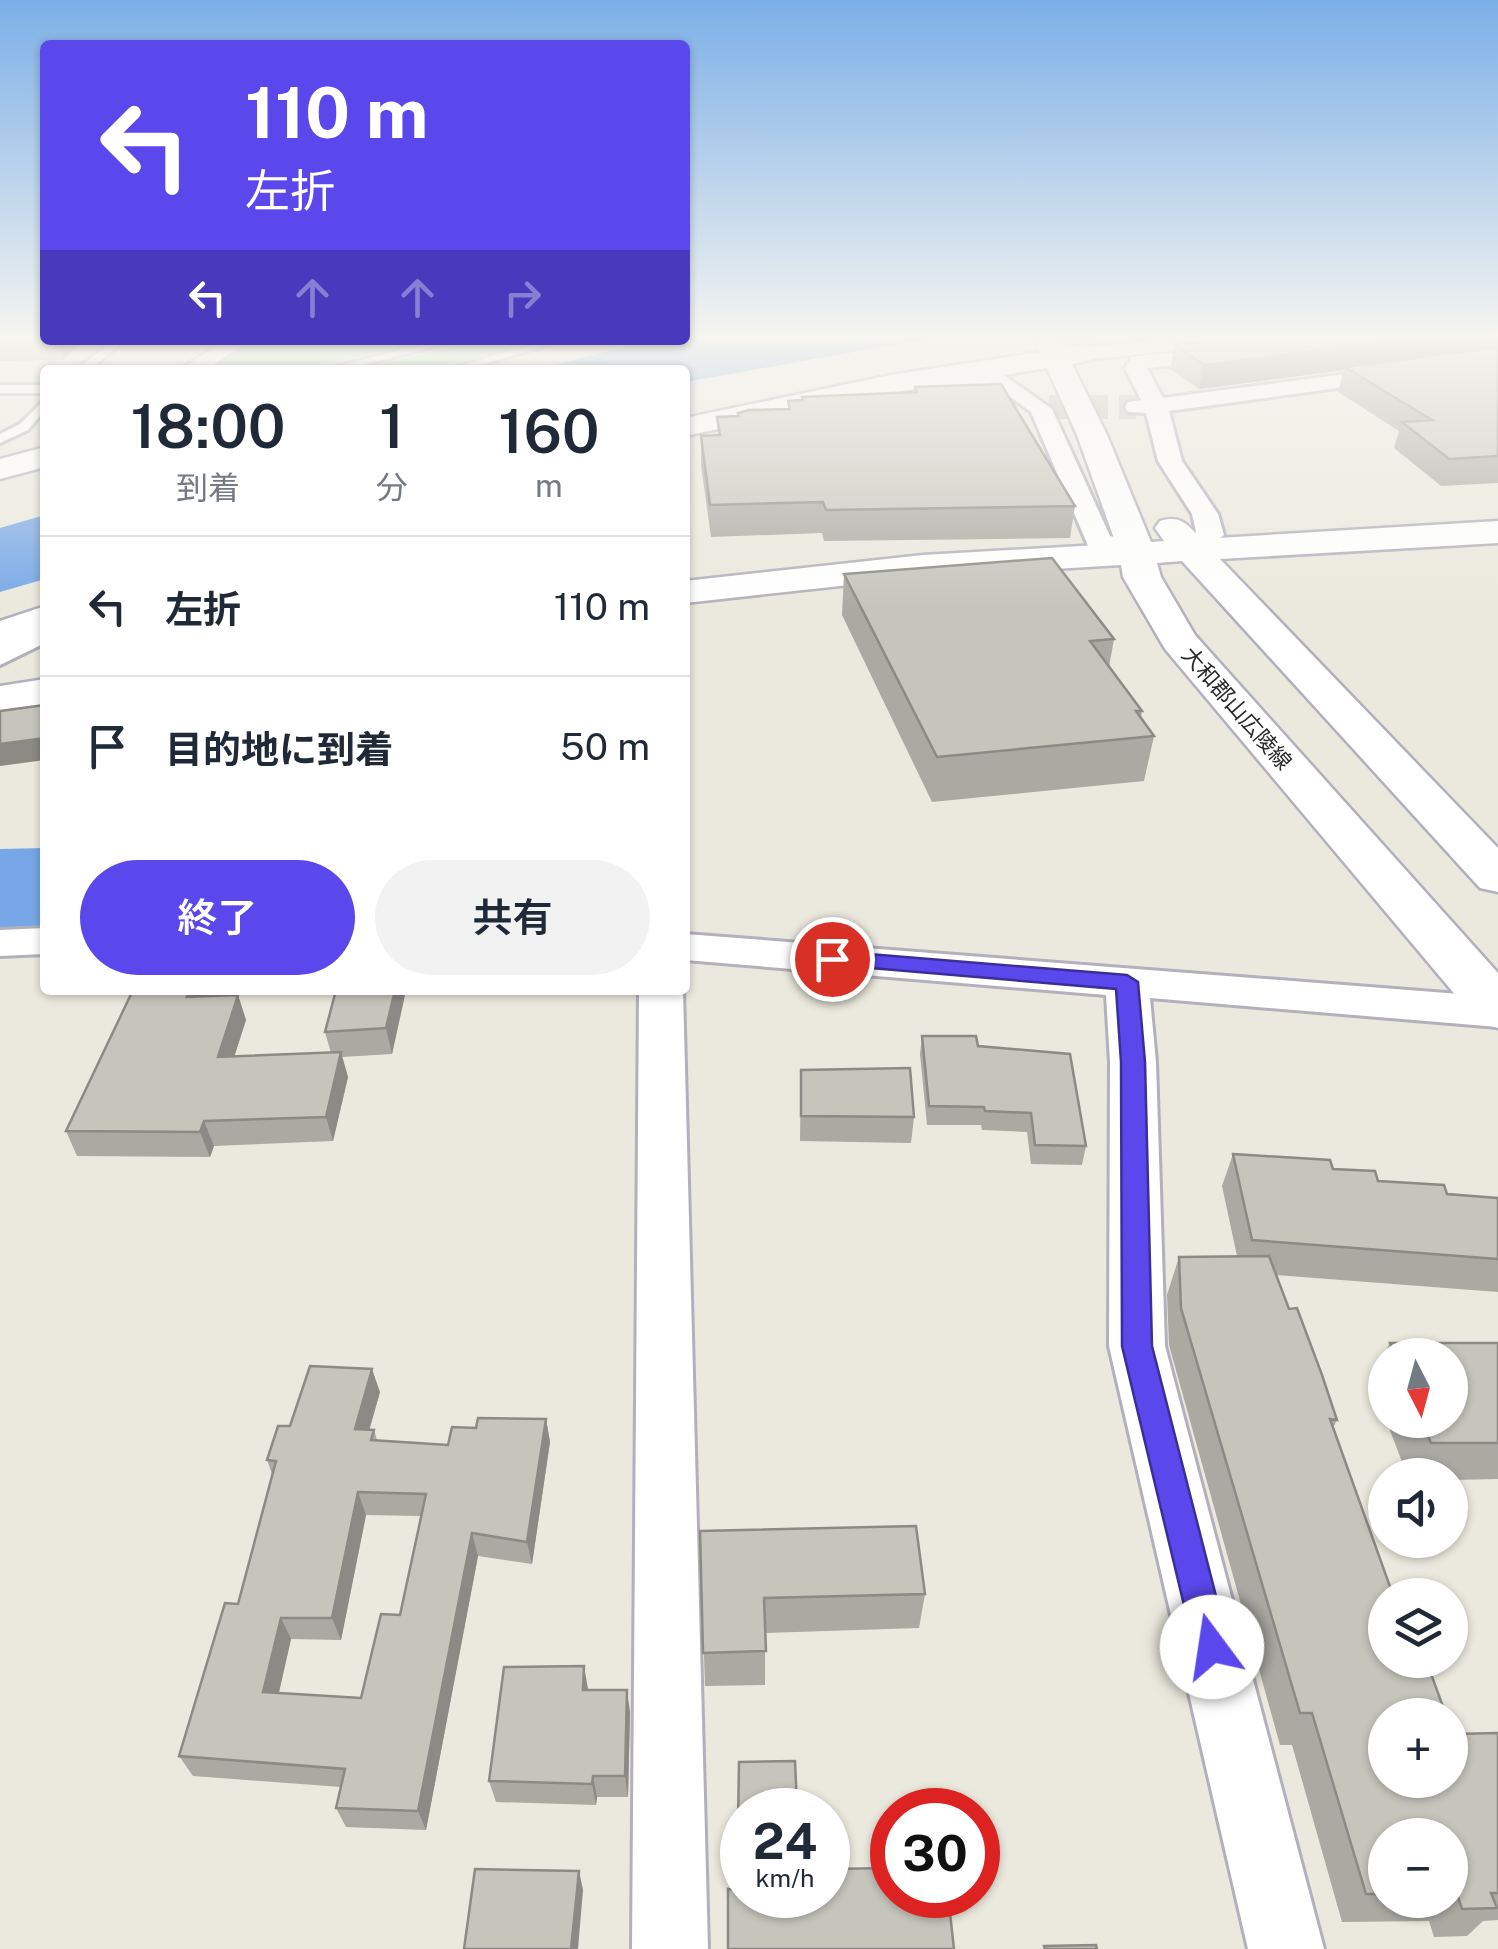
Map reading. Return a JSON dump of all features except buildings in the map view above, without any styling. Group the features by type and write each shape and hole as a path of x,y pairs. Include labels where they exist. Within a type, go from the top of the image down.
{"main road":[{"name":"大和郡山広陵線","path":"1090,430 1142,577 1179,640 1498,1010"},
{"path":"1111,430 1148,494 1190,548 1498,876"},
{"path":"0,469 40,458"},
{"path":"690,591 923,566 1498,532"},
{"path":"0,635 40,620"},
{"path":"0,699 40,693"}],"street":[{"path":"1054,430 1098,542 1136,551"},
{"path":"1156,430 1170,460 1205,514 1210,535 1190,548"},
{"path":"0,656 40,633"},
{"path":"0,944 40,941"},
{"path":"690,947 1498,1010"},
{"path":"1127,982 1133,1062 1137,1346 1286,1949"},
{"path":"660,995 670,1949"}],"water":[{"path":"40,516 40,580 0,592 0,528"},
{"path":"40,848 40,926 0,928 0,849"}],"route":[{"path":"832,959 1127,982 1133,1062 1137,1346 1212,1647"}]}
